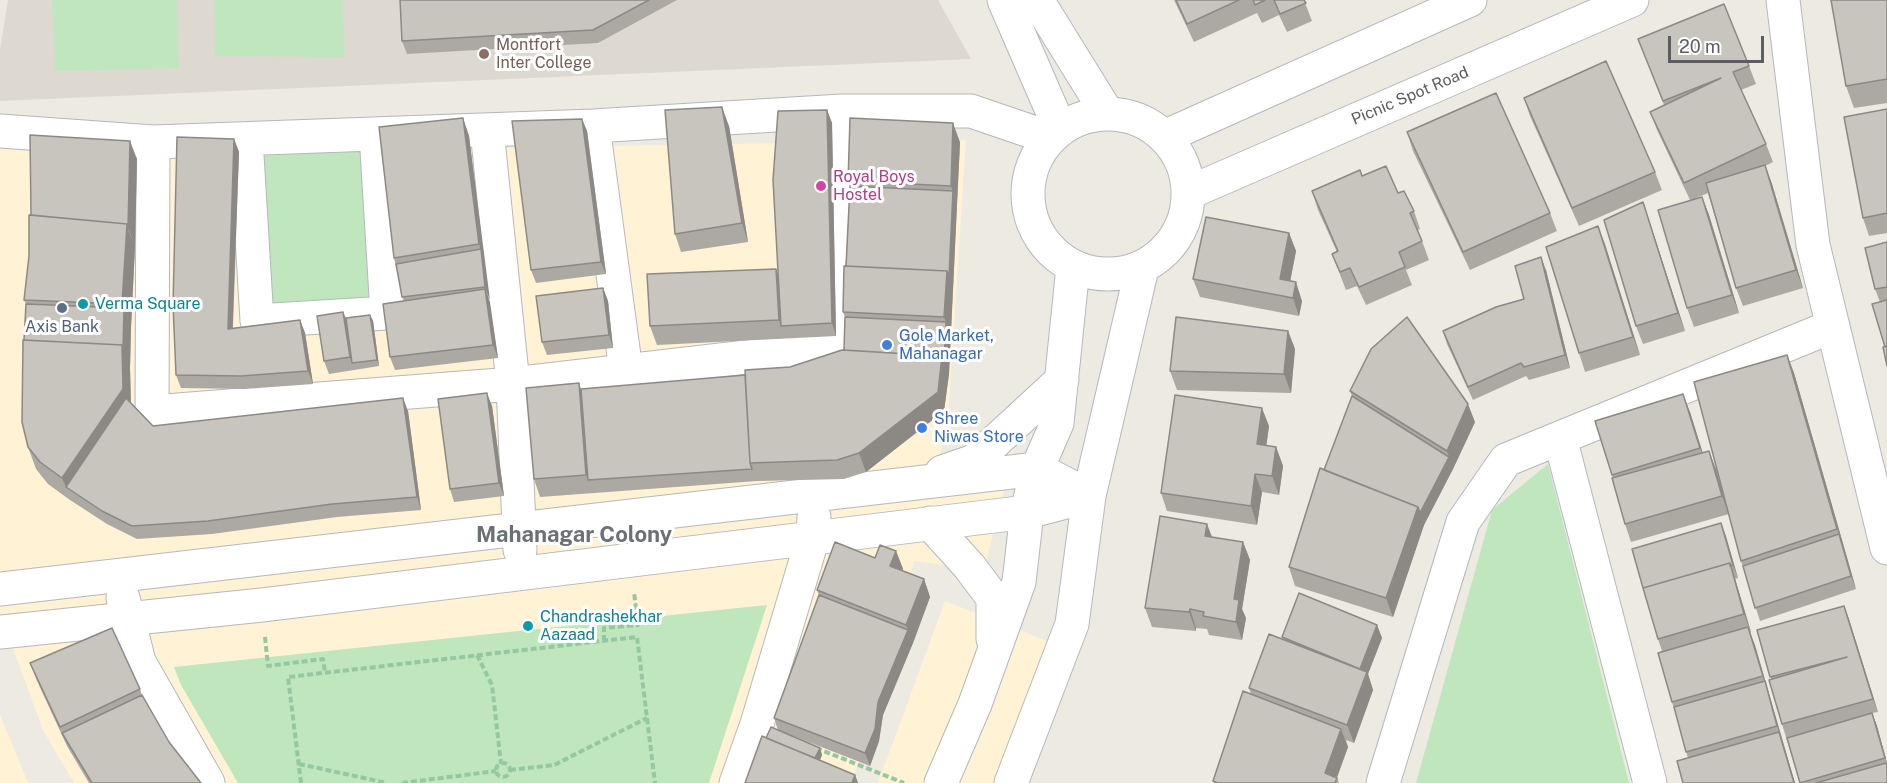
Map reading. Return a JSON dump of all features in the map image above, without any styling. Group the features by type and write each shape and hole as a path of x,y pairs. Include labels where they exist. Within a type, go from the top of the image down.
{"street":[{"path":"1004,0 1055,133"},
{"path":"1037,0 1107,113"},
{"path":"1164,137 1470,0"},
{"name":"Picnic Spot Road","path":"1188,192 1632,0"},
{"path":"1783,0 1814,245 1887,548"},
{"path":"0,131 153,142 593,126 842,111 971,111 1055,133"},
{"path":"153,142 152,412 513,384 833,347 842,336 842,111"},
{"path":"1107,113 1128,116 1148,124 1164,137 1177,153 1185,172 1188,192 1185,216 1176,237 1161,255 1142,268 1119,275 1096,274 1073,267 1052,253 1036,233 1028,208 1027,183 1035,159 1055,133 1082,117 1107,113"},
{"path":"593,126 627,371"},
{"path":"487,130 513,384 518,529 523,572"},
{"path":"246,138 257,321 387,314 376,134"},
{"path":"941,783 975,704 1019,582 1028,512 1037,469 1058,423 1073,267"},
{"path":"1011,783 1072,624 1089,496 1142,268"},
{"path":"1383,783 1464,522 1506,460 1833,326"},
{"path":"913,484 974,460 1062,380"},
{"path":"1560,438 1650,783"},
{"path":"0,589 1037,469 1089,496"},
{"path":"736,783 757,724 813,537 816,495"},
{"path":"0,632 128,620 1028,512 1089,496"},
{"path":"930,523 969,566 993,598 993,653"},
{"path":"117,574 139,662 208,783"}],"path":[{"path":"604,641 604,628 638,625"},
{"path":"301,783 288,677 637,637 655,783"},
{"path":"402,783 496,771 501,764 492,685 477,655"},
{"path":"268,666 323,659 325,673"},
{"path":"510,770 554,765 647,718"},
{"path":"810,745 904,783"},
{"path":"298,764 387,783"},
{"path":"501,764 507,765 510,770"},
{"path":"503,777 509,774 510,770"},
{"path":"496,771 503,777 504,783"}],"shaded area":[{"name":"Montfort Inter College","path":"8,0 938,0 971,59 0,101 0,50"},
{"path":"966,140 948,419 940,455 1015,447 984,570 914,561 871,737 850,783 74,783 43,730 0,613 0,143 253,156 370,150"},
{"path":"945,601 1070,650 1018,783 878,783"},
{"path":"0,715 27,780 29,783 0,783"}],"green space":[{"path":"52,0 177,0 179,68 55,71"},
{"path":"214,0 343,0 344,57 215,56"},
{"path":"370,150 378,307 261,313 253,156"},
{"path":"1548,464 1629,783 1416,783 1492,510"},
{"path":"767,605 709,783 238,783 181,685 174,667"}],"building":[{"path":"400,0 649,0 593,30 402,41"},
{"path":"1176,0 1239,0 1187,24"},
{"path":"1253,0 1265,0 1255,5"},
{"path":"1274,0 1304,0 1306,3 1280,14"},
{"path":"1831,0 1887,0 1887,79 1846,86"},
{"path":"1724,4 1749,66 1733,72 1766,144 1684,183 1650,112 1721,78 1663,101 1638,39"},
{"path":"1606,61 1655,172 1572,208 1524,98"},
{"path":"1496,93 1550,213 1463,252 1407,132"},
{"path":"722,107 742,223 675,234 665,110"},
{"path":"1887,109 1887,213 1863,218 1844,117"},
{"path":"827,110 832,323 781,326 773,180 778,111"},
{"path":"463,118 479,244 394,258 379,127"},
{"path":"850,118 953,123 951,186 848,181"},
{"path":"582,119 601,262 531,270 512,121"},
{"path":"30,135 130,141 128,229 127,224 31,215"},
{"path":"177,137 234,139 228,329 300,320 308,371 241,376 176,375 173,305"},
{"path":"1765,165 1796,270 1736,288 1706,183"},
{"path":"1386,166 1398,193 1404,191 1414,211 1410,213 1422,241 1399,252 1405,267 1359,287 1350,268 1340,272 1332,254 1338,251 1312,191 1360,170 1362,176"},
{"path":"850,186 953,191 949,276 947,271 846,266"},
{"path":"1702,197 1732,295 1687,308 1658,210"},
{"path":"1643,202 1678,313 1636,326 1604,220"},
{"path":"29,215 127,224 122,304 24,300 29,256"},
{"path":"1206,217 1289,233 1280,279 1296,282 1293,298 1193,279"},
{"path":"1598,226 1633,337 1579,353 1546,247"},
{"path":"1887,242 1887,287 1875,289 1865,248"},
{"path":"481,249 485,287 402,297 396,264"},
{"path":"1541,257 1565,355 1524,367 1521,363 1468,387 1443,331 1496,307 1524,299 1515,266"},
{"path":"844,266 947,271 944,317 843,312"},
{"path":"776,269 779,320 650,326 647,274"},
{"path":"603,288 609,335 542,342 536,296"},
{"path":"485,289 493,345 390,357 383,304"},
{"path":"1887,300 1887,346 1885,347 1872,304"},
{"path":"26,304 124,308 123,349 122,345 24,340"},
{"path":"343,312 350,357 324,361 317,316"},
{"path":"370,315 377,360 352,363 346,318"},
{"path":"845,317 946,322 944,361 942,356 844,350"},
{"path":"1176,317 1288,331 1284,374 1170,371"},
{"path":"1407,317 1468,404 1447,451 1350,391 1371,349"},
{"path":"23,340 122,345 123,389 62,478 40,462 28,447 22,422"},
{"path":"1887,346 1887,366 1883,347"},
{"path":"842,350 942,356 938,392 859,453 837,460 750,463 745,370 790,367"},
{"path":"1787,355 1837,529 1741,561 1694,382"},
{"path":"745,375 752,469 588,480 581,389"},
{"path":"579,383 586,475 534,479 526,388"},
{"path":"487,393 499,483 450,489 438,399"},
{"path":"1683,394 1700,448 1612,475 1595,421"},
{"path":"1175,395 1262,408 1257,444 1276,447 1272,476 1255,474 1251,506 1161,493"},
{"path":"1352,396 1449,457 1420,513 1418,507 1324,470"},
{"path":"126,398 153,426 403,398 417,497 332,504 208,521 132,526 102,511 66,487"},
{"path":"1709,451 1722,496 1625,524 1612,478"},
{"path":"1320,468 1418,507 1386,598 1289,567"},
{"path":"1160,516 1207,524 1205,536 1243,542 1234,599 1239,600 1236,622 1203,616 1204,612 1190,609 1189,612 1145,608"},
{"path":"1721,523 1733,565 1730,566 1730,563 1643,588 1632,549"},
{"path":"1839,534 1851,576 1755,608 1743,566"},
{"path":"835,542 875,558 880,545 896,551 890,566 924,579 906,625 817,590"},
{"path":"1730,563 1744,614 1658,639 1643,588"},
{"path":"1299,593 1377,625 1360,669 1282,637"},
{"path":"819,595 908,630 878,702 875,729 865,753 774,718"},
{"path":"1844,606 1873,699 1782,724 1769,680 1847,657 1770,677 1757,630"},
{"path":"1748,627 1763,676 1672,702 1658,653"},
{"path":"112,628 140,689 60,727 30,663"},
{"path":"1269,634 1367,672 1347,725 1249,688"},
{"path":"1765,681 1777,726 1686,752 1674,707"},
{"path":"1243,691 1341,729 1325,773 1337,778 1335,783 1218,783 1213,781"},
{"path":"142,695 169,742 201,783 92,783 62,733"},
{"path":"1872,713 1885,758 1800,783 1787,738"},
{"path":"771,727 820,748 815,758 766,738"},
{"path":"1779,732 1794,783 1683,783 1677,761"},
{"path":"762,736 855,775 852,783 745,783"},
{"path":"1886,763 1887,783 1816,783"}],"place":[{"name":"Montfort Inter College","path":"484,54"},
{"name":"Royal Boys Hostel","path":"821,186"},
{"name":"Verma Square","path":"83,304"},
{"name":"Axis Bank","path":"62,308"},
{"name":"Gole Market, Mahanagar","path":"887,345"},
{"name":"Shree Niwas Store","path":"922,428"},
{"name":"Chandrashekhar Aazaad","path":"528,626"}],"district":[{"name":"Mahanagar Colony","path":"574,535"}]}
